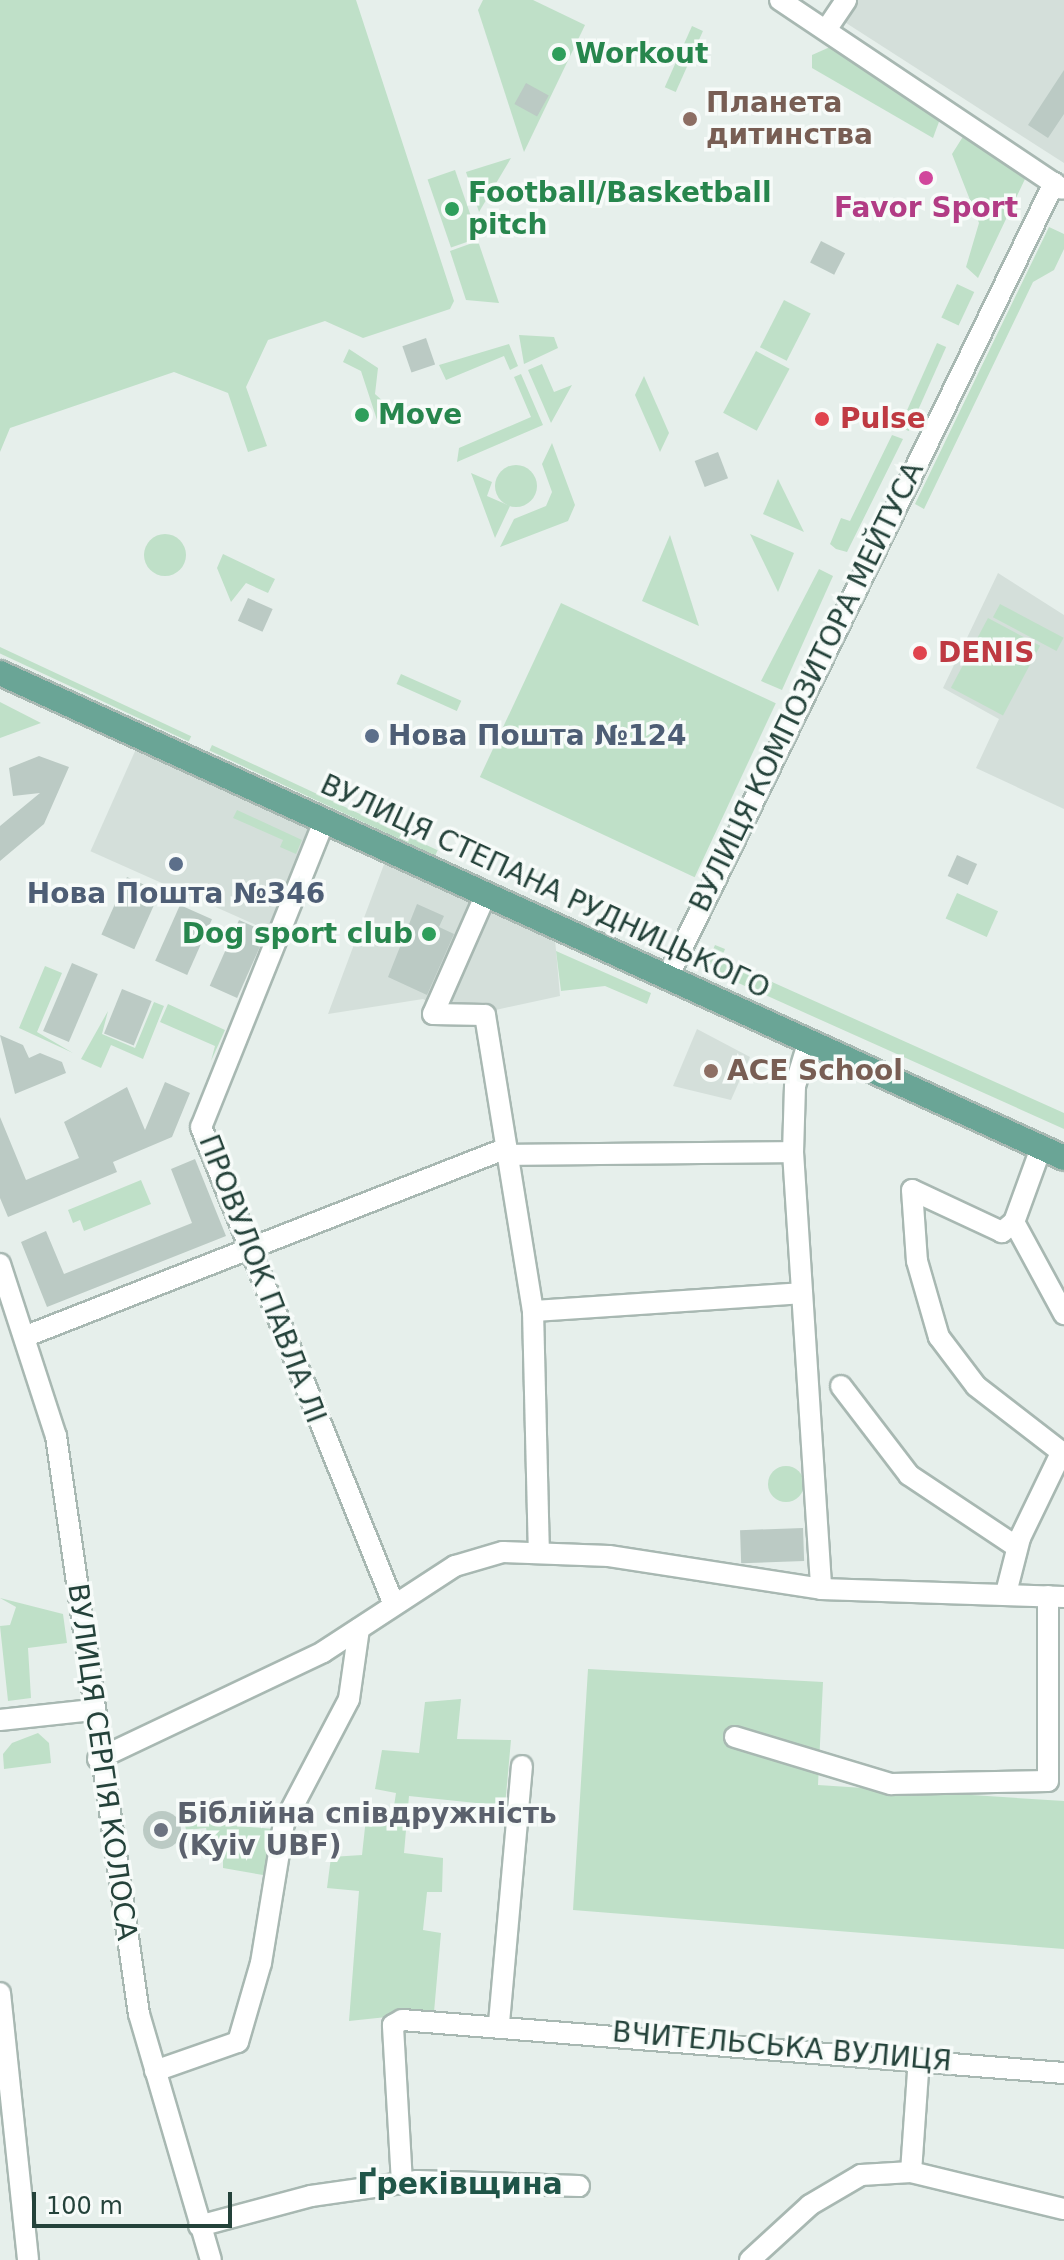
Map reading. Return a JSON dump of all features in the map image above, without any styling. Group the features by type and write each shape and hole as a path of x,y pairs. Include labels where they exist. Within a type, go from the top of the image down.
{"main road":[{"name":"ВУЛИЦЯ СТЕПАНА РУДНИЦЬКОГО","path":"0,673 325,819 482,902 668,977 1064,1158"}],"street":[{"path":"780,0 1059,186"},
{"path":"826,30 846,0"},
{"name":"ВУЛИЦЯ КОМПОЗИТОРА МЕЙТУСА","path":"668,977 1059,186"},
{"name":"ПРОВУЛОК ПАВЛА ЛІ","path":"325,819 201,1121 394,1605"},
{"path":"482,902 433,1014 485,1015 533,1311 539,1551"},
{"path":"809,1040 795,1086 793,1152 821,1589"},
{"path":"1006,1593 1017,1547 1062,1453 976,1386 939,1337 917,1261 912,1190 1002,1232 1014,1222 1041,1148"},
{"path":"33,1333 508,1151 793,1152"},
{"path":"1014,1222 1064,1314"},
{"name":"ВУЛИЦЯ СЕРГІЯ КОЛОСА","path":"0,1264 33,1333 56,1436 98,1759 155,2071 211,2260"},
{"path":"533,1311 801,1293"},
{"path":"841,1386 909,1475 1017,1547"},
{"path":"98,1759 204,1713 359,1629 471,1559 539,1551 821,1589 1056,1597 1048,1781 891,1784 735,1737"},
{"path":"155,2071 238,2042 261,1963 284,1823 349,1699 359,1629"},
{"path":"0,1720 92,1710"},
{"path":"499,2023 522,1766"},
{"path":"0,1993 2,2050 28,2260"},
{"name":"ВЧИТЕЛЬСЬКА ВУЛИЦЯ","path":"402,2183 393,2025 499,2023 1064,2073"},
{"path":"911,2172 919,2059"},
{"path":"750,2260 839,2184 911,2172 1064,2209"},
{"path":"199,2226 311,2196 402,2183 464,2178 579,2186"}],"shaded area":[{"path":"857,0 1064,0 1064,163 843,21"},
{"path":"998,573 1064,615 1064,809 976,768 999,719 943,688"},
{"path":"136,749 317,830 271,932 90,851"},
{"path":"386,859 555,939 560,996 491,1011 443,1009 423,999 328,1014"},
{"name":"ACE School","path":"697,1029 750,1057 731,1100 673,1086"}],"green space":[{"path":"0,0 356,0 454,301 450,309 363,338 325,321 268,340 246,387 267,446 248,452 228,393 174,372 10,428 0,452"},
{"path":"483,0 533,0 585,25 524,152 478,10"},
{"path":"692,26 703,31 676,92 665,87"},
{"path":"830,47 940,119 933,138 812,68 812,55"},
{"path":"964,135 1025,179 978,278 966,267 979,223 952,154"},
{"path":"511,158 479,212 466,172"},
{"name":"Football/Basketball pitch","path":"455,170 478,238 451,248 428,179"},
{"path":"1049,227 1064,234 1064,249 1054,270 1033,282 924,509 915,504"},
{"path":"478,241 499,303 466,300 450,251"},
{"path":"957,284 974,292 959,326 941,318"},
{"path":"784,300 811,314 787,361 760,347"},
{"path":"519,335 554,337 558,348 524,364"},
{"path":"937,343 946,347 909,431 900,427"},
{"path":"509,344 518,366 510,370 504,356 446,380 439,365"},
{"path":"349,349 378,368 375,394 394,411 386,427 378,423 361,371 343,362"},
{"path":"756,351 790,369 757,431 723,413"},
{"path":"542,364 554,392 572,385 551,423 528,370"},
{"path":"521,374 543,425 457,462 459,448 531,417 514,377"},
{"path":"644,376 669,433 660,452 635,395"},
{"path":"892,435 903,439 847,552 836,549 830,544 841,518 850,521"},
{"path":"552,443 575,505 568,521 500,547 514,519 546,506 552,492 542,464"},
{"path":"516,465 531,471 537,486 531,501 516,507 501,501 495,486 501,471"},
{"path":"471,473 492,482 487,496 510,506 495,538"},
{"path":"778,479 804,532 763,514"},
{"path":"165,534 180,540 186,555 180,570 165,576 150,570 144,555 150,540"},
{"path":"750,534 794,553 778,592"},
{"path":"670,535 699,626 642,601"},
{"path":"223,554 275,579 268,593 246,583 231,602 217,568"},
{"path":"819,569 833,576 782,690 761,681"},
{"path":"561,603 776,703 695,877 480,777"},
{"path":"1000,604 1064,638 1057,651 993,617"},
{"path":"988,618 1040,646 1003,715 951,688"},
{"path":"0,647 191,736 189,742 0,654"},
{"path":"401,674 461,701 457,711 397,684"},
{"path":"0,702 41,723 0,738"},
{"path":"212,745 438,850 435,856 209,750"},
{"path":"237,810 302,840 296,854 280,847 283,840 233,818"},
{"path":"957,893 998,911 987,937 946,919"},
{"path":"715,945 725,949 721,959 1064,1113 1064,1129 705,968"},
{"path":"556,951 651,993 647,1004 605,986 561,991"},
{"path":"45,966 62,973 37,1032 73,1053 19,1028"},
{"path":"154,1002 164,1006 143,1059 111,1045 101,1068 81,1059 108,1011 102,1034 135,1048"},
{"path":"168,1004 225,1030 211,1061 215,1046 160,1022"},
{"path":"141,1180 151,1204 84,1231 80,1220 73,1223 68,1210"},
{"path":"786,1466 798,1472 804,1484 798,1496 786,1502 774,1496 768,1484 774,1472"},
{"path":"0,1598 63,1614 67,1643 28,1648 31,1698 8,1701 0,1626 10,1625 16,1607"},
{"path":"588,1669 823,1682 818,1785 1064,1801 1064,1949 573,1910"},
{"path":"461,1699 457,1739 511,1740 505,1806 409,1796 404,1853 443,1858 442,1892 427,1892 423,1930 441,1933 434,2012 349,2021 359,1891 327,1888 331,1857 362,1855 366,1818 392,1819 396,1793 375,1789 382,1750 419,1753 425,1702"},
{"path":"38,1733 49,1743 51,1763 4,1769 3,1754 12,1743"},
{"path":"216,1807 218,1824 274,1829 269,1876 223,1868 223,1841 209,1842 206,1828 186,1830 182,1810"}],"building":[{"path":"1064,70 1064,114 1048,138 1028,125"},
{"path":"526,83 549,96 537,117 514,104"},
{"path":"821,241 845,253 834,275 810,262"},
{"path":"426,338 435,364 411,373 402,346"},
{"path":"718,452 728,478 705,487 695,461"},
{"path":"248,598 273,609 262,632 238,621"},
{"path":"39,756 69,767 44,824 0,861 0,826 40,793 13,796 9,768"},
{"path":"957,855 977,864 968,885 948,876"},
{"path":"127,877 160,892 134,949 101,935"},
{"path":"417,904 444,916 439,927 454,934 427,995 388,977"},
{"path":"180,905 212,919 187,975 155,961"},
{"path":"239,920 266,932 237,998 210,986"},
{"path":"72,963 98,974 69,1042 43,1031"},
{"path":"122,989 152,1001 134,1045 104,1034"},
{"path":"0,1035 23,1045 29,1058 40,1053 62,1062 66,1073 15,1094"},
{"path":"165,1082 190,1093 172,1137 113,1162 117,1172 8,1217 0,1198 0,1117 26,1180 79,1158 64,1122 127,1087 145,1130"},
{"path":"195,1159 226,1236 47,1307 21,1242 46,1231 64,1274 192,1223 171,1169"},
{"path":"803,1528 804,1561 741,1563 740,1530"},
{"name":"Біблійна співдружність (Kyiv UBF)","path":"162,1811 176,1816 181,1830 176,1844 162,1849 148,1844 143,1830 148,1816"}],"place":[{"name":"Workout","path":"559,54"},
{"name":"Планета дитинства","path":"690,119"},
{"name":"Favor Sport","path":"926,178"},
{"name":"Football/Basketball pitch","path":"452,209"},
{"name":"Move","path":"362,415"},
{"name":"Pulse","path":"822,419"},
{"name":"DENIS","path":"920,653"},
{"name":"Нова Пошта №124","path":"372,736"},
{"name":"Нова Пошта №346","path":"176,864"},
{"name":"Dog sport club","path":"429,934"},
{"name":"ACE School","path":"711,1071"},
{"name":"Біблійна співдружність (Kyiv UBF)","path":"161,1830"}],"district":[{"name":"Ґреківщина","path":"460,2184"}]}
